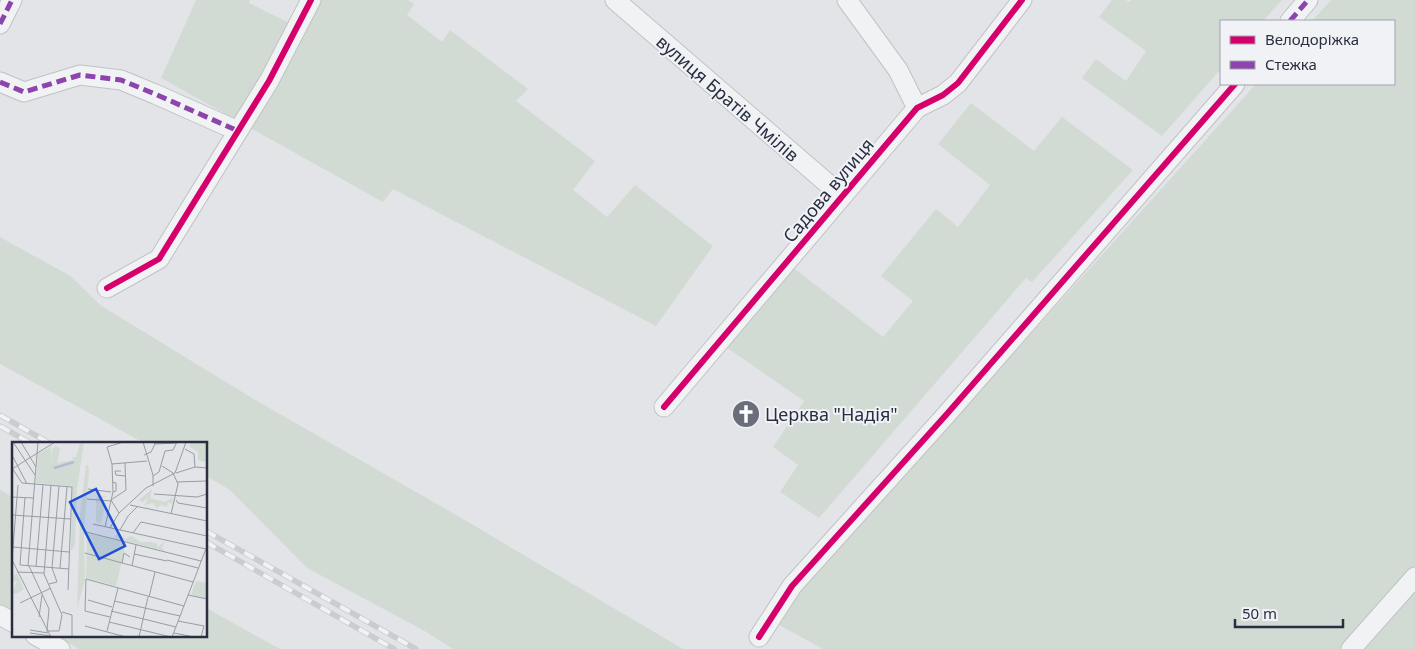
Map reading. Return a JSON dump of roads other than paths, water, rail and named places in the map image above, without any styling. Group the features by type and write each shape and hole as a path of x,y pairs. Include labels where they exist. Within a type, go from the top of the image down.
{"street":[{"path":"0,24 12,0"},
{"path":"107,288 159,259 269,81 311,0"},
{"name":"вулиця Братів Чмілів","path":"615,0 842,196"},
{"path":"847,0 898,70 917,108"},
{"name":"Садова вулиця","path":"664,407 917,108 943,95 958,83 1022,0"},
{"path":"1291,20 1308,0"},
{"path":"0,82 24,92 80,75 121,80 238,131"},
{"path":"759,637 792,586 946,415 1234,85"},
{"path":"1352,649 1415,577"},
{"path":"0,615 12,622"},
{"path":"37,636 60,649"}],"railway":[{"path":"0,415 47,442"},
{"path":"0,426 28,442"},
{"path":"208,532 416,649"},
{"path":"208,543 394,649"}],"place":[{"name":"Церква \"Надія\"","path":"746,414"}]}
